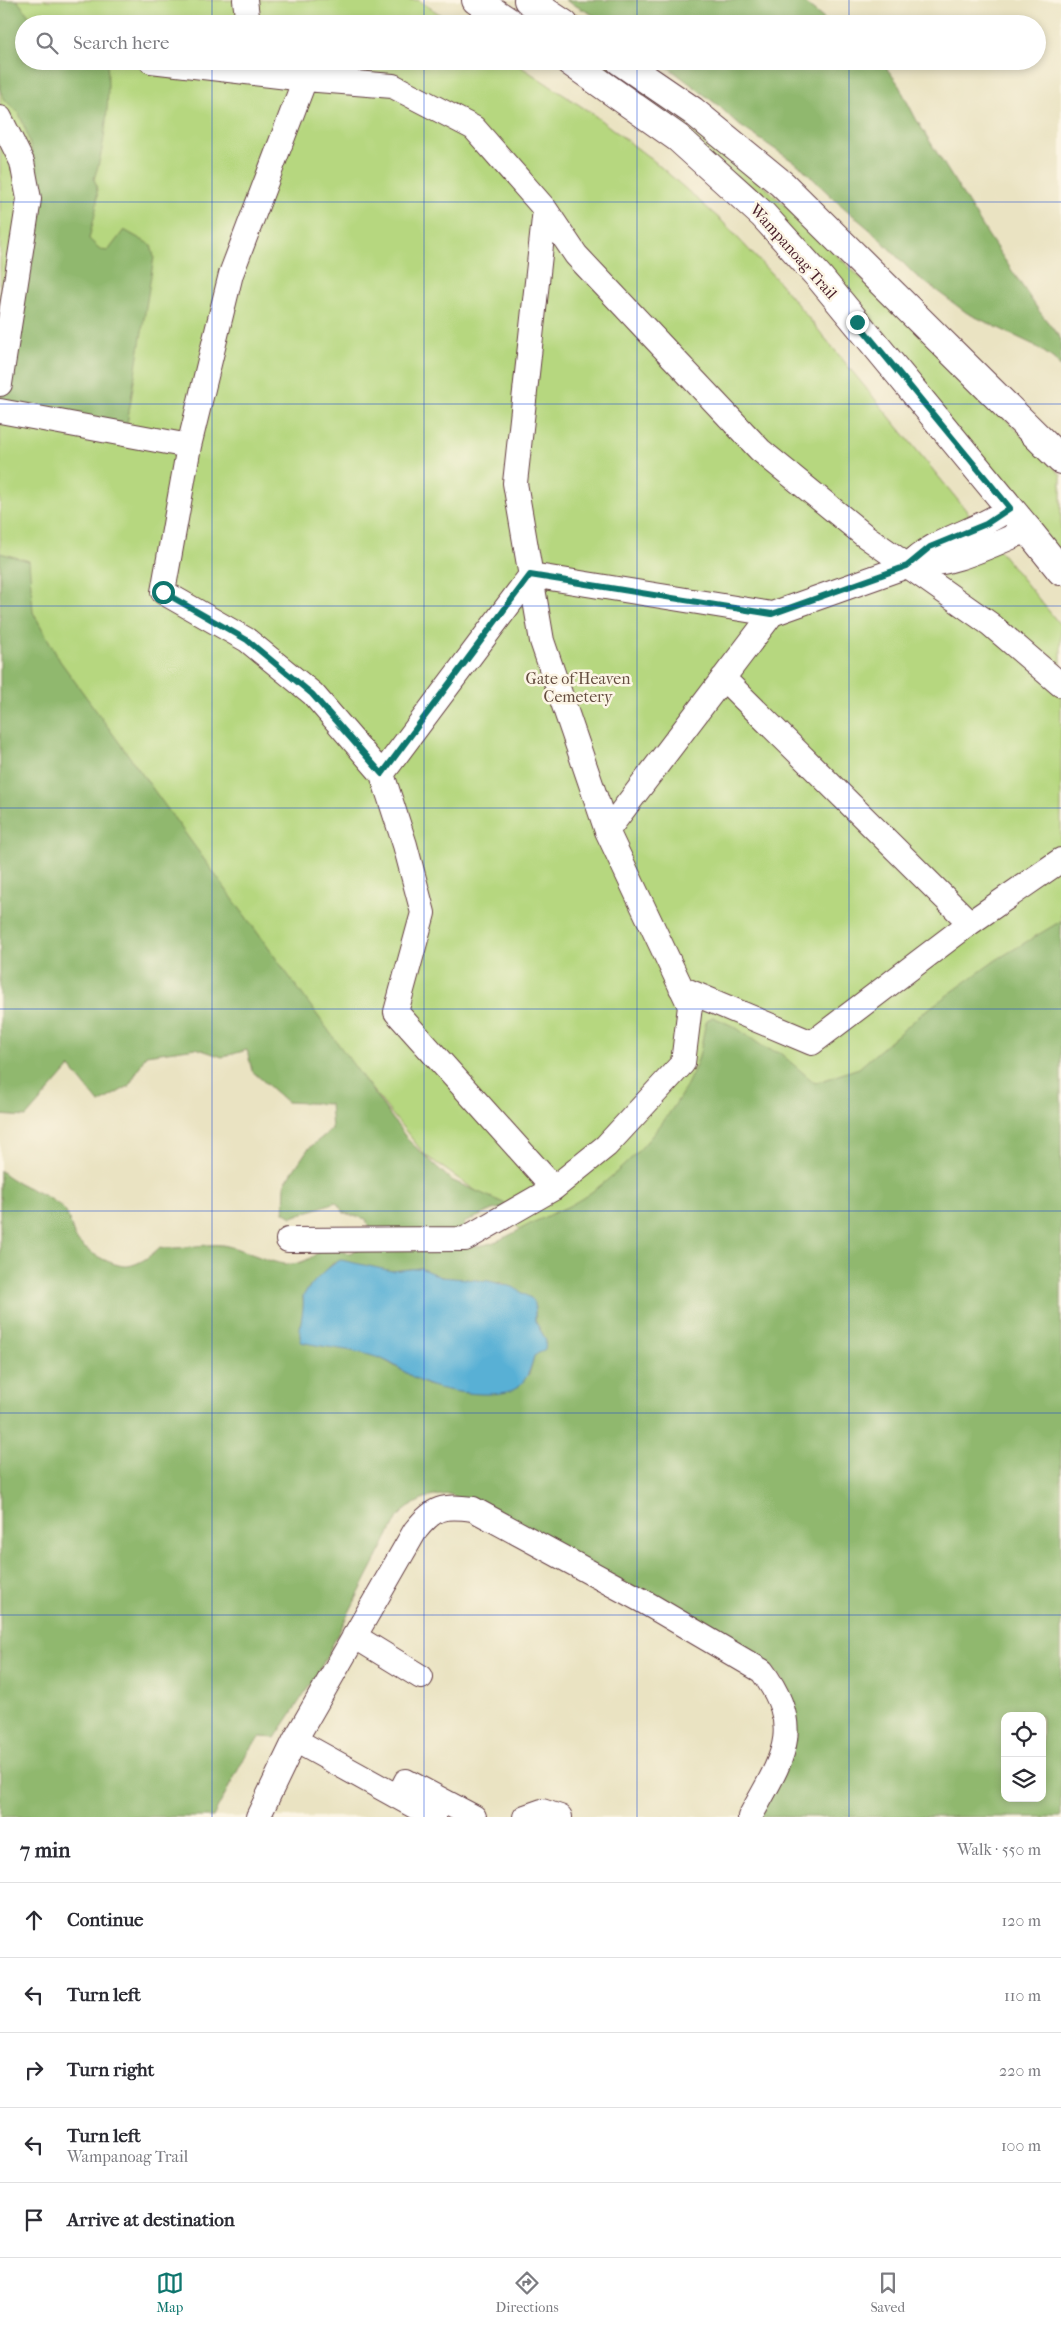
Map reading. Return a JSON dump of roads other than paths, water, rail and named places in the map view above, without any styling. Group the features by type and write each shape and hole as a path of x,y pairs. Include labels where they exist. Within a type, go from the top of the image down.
{"main road":[{"path":"476,0 498,15"},
{"path":"528,0 550,15"},
{"name":"Wampanoag Trail","path":"582,70 678,138 763,215 820,278 1061,571"},
{"path":"633,70 708,123 788,189 1061,460"}],"street":[{"path":"245,0 247,15"},
{"path":"267,70 305,79 393,86 474,128 545,209 576,255 760,450 845,521 990,624 1061,685"},
{"path":"305,79 232,274 189,446 163,592 247,640 312,694 382,774 406,844 423,914 396,1012 554,1188"},
{"path":"0,118 22,162 29,199 0,384"},
{"path":"288,1240 465,1239 554,1188 606,1146 683,1063 690,1006 607,831 542,641 515,483 545,209"},
{"path":"0,411 189,446"},
{"path":"907,566 930,547 986,524 1010,508"},
{"path":"530,575 772,614 907,566 946,562 1028,530"},
{"path":"382,774 530,575"},
{"path":"607,831 772,614"},
{"path":"723,678 970,923"},
{"path":"681,988 812,1043 970,923 1061,860"},
{"path":"258,1817 295,1740 414,1531 427,1516 443,1507 473,1509 641,1600 762,1671 778,1694 784,1707 787,1724 782,1757 750,1817"},
{"path":"354,1636 422,1677"},
{"path":"295,1740 434,1817"},
{"path":"398,1797 406,1781 474,1817"},
{"path":"525,1817 542,1811 560,1817"}],"water":[{"path":"341,1260 392,1271 420,1268 441,1277 489,1281 513,1287 532,1299 535,1304 535,1321 546,1340 545,1349 534,1356 527,1376 519,1386 511,1391 501,1393 474,1394 446,1390 426,1384 383,1359 358,1352 301,1342 303,1296 320,1276"}],"park label":[{"name":"Gate of Heaven Cemetery","path":"578,687"}]}
